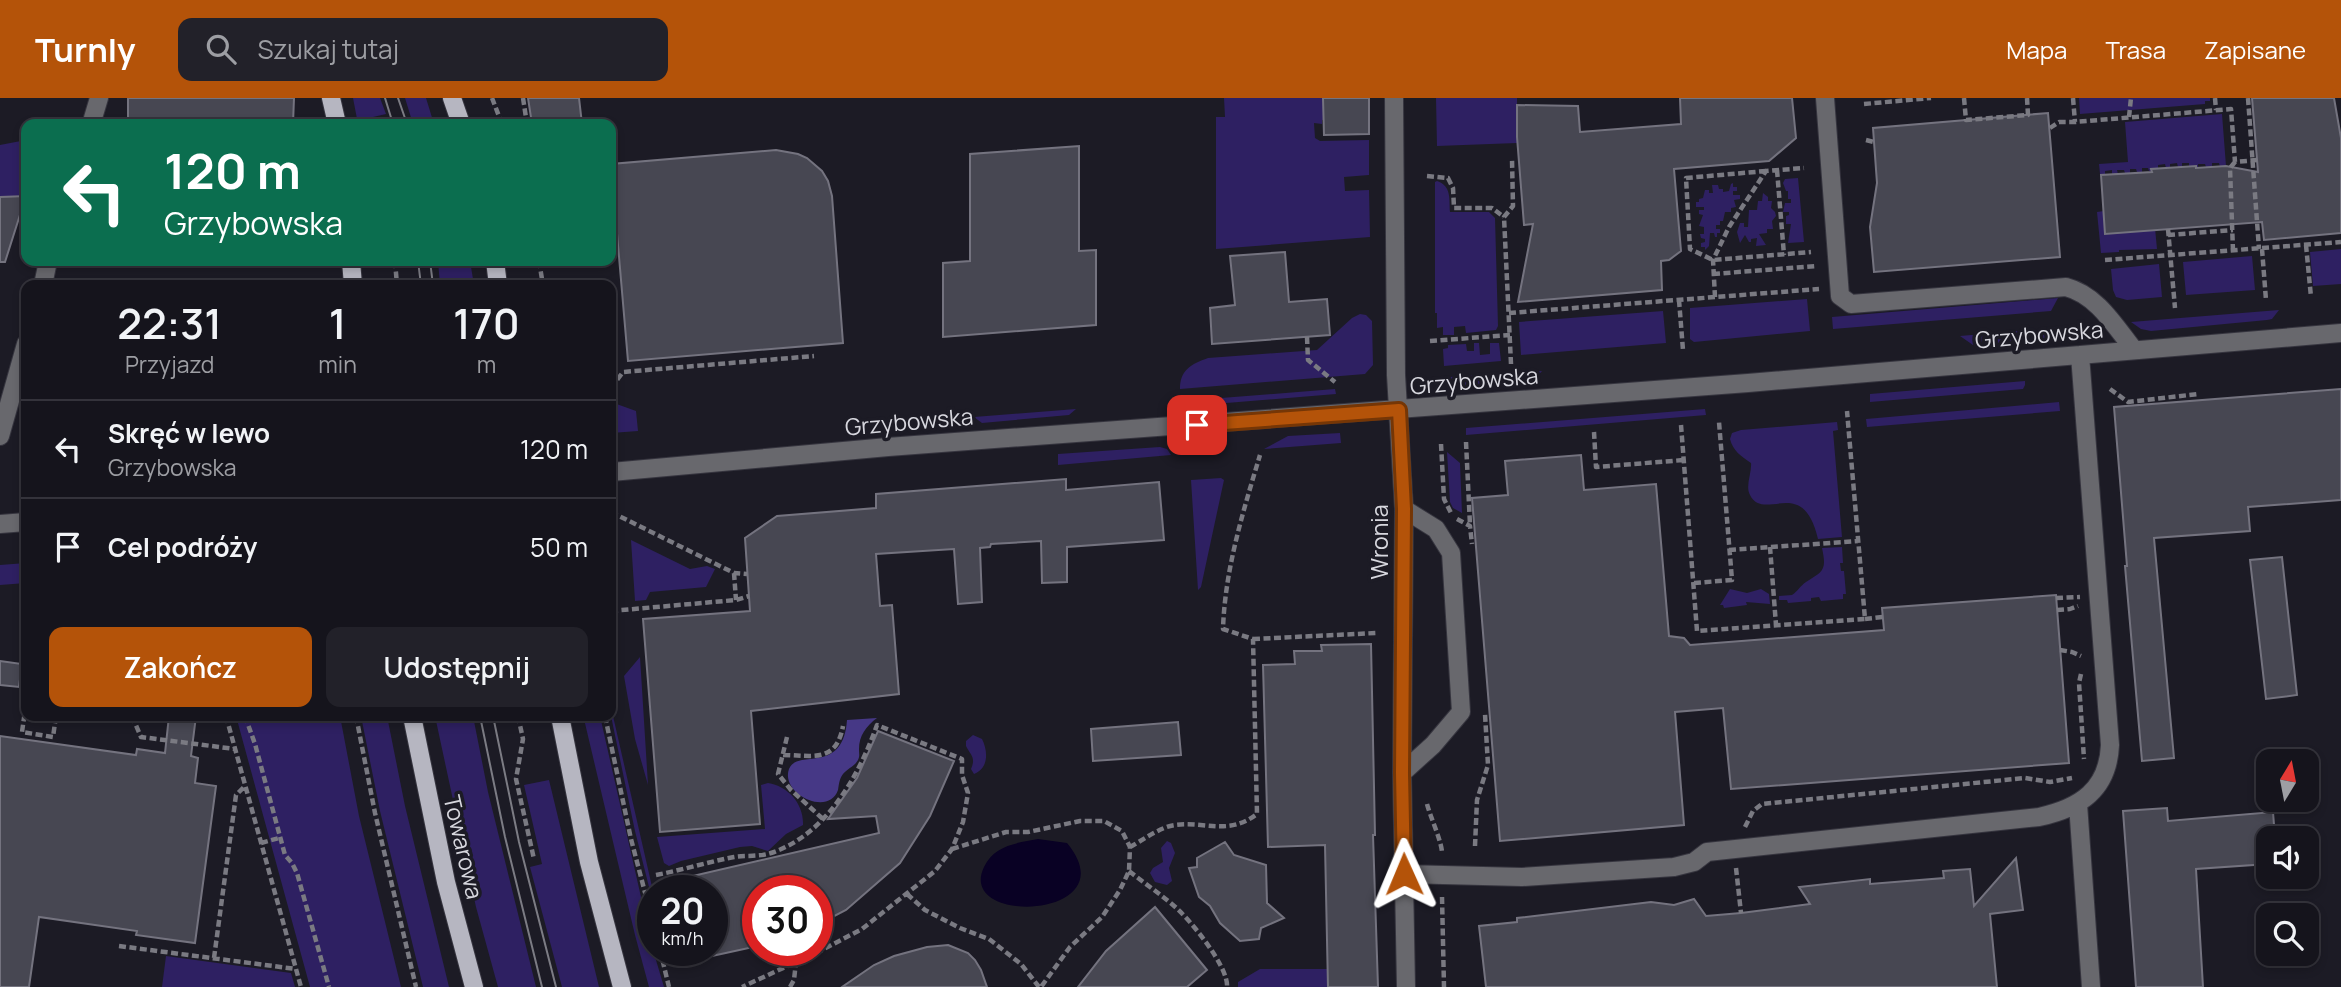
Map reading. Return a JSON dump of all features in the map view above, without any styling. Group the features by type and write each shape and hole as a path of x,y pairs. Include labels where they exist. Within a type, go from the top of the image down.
{"main road":[{"path":"331,98 336,119"},
{"path":"452,98 459,119"},
{"name":"Towarowa","path":"413,721 446,882 474,987"},
{"path":"561,721 589,862 622,987"}],"street":[{"path":"93,118 99,98"},
{"name":"Wronia","path":"1394,98 1395,293 1404,509 1402,773 1406,987"},
{"path":"1825,98 1840,296 1851,304 2066,287 2083,293 2100,307 2134,350"},
{"name":"Grzybowska","path":"616,472 888,447 1399,410 2341,333"},
{"path":"1404,874 1522,877 1674,867 1694,862 1707,852 2039,817 2068,810 2078,804 2099,783 2110,759 2080,355"},
{"path":"0,436 21,362"},
{"path":"1402,773 1433,745 1461,712 1451,554 1436,528 1404,509"},
{"path":"0,524 21,522"},
{"path":"2078,804 2091,987"}],"path":[{"path":"492,98 500,119"},
{"path":"523,98 526,119"},
{"path":"1864,104 1884,100 1931,98"},
{"path":"1964,98 1966,120 2028,115 2027,98"},
{"path":"2073,98 2075,122"},
{"path":"2129,117 2131,98"},
{"path":"2215,98 2216,110"},
{"path":"2248,98 2266,300"},
{"path":"2050,128 2059,122 2231,109 2235,162 2231,169 2230,195 2233,251"},
{"path":"1866,140 1874,142"},
{"path":"1511,364 1504,217 1513,206 1512,159"},
{"path":"2235,162 2255,161"},
{"path":"1804,167 1686,178 1690,249 1713,260 1811,252"},
{"path":"1777,170 1784,255"},
{"path":"1715,297 1713,260 1729,227 1766,171"},
{"path":"1427,176 1448,178 1453,188 1454,208 1492,208 1504,217"},
{"path":"2175,308 2168,232 2232,230"},
{"path":"2105,260 2341,242"},
{"path":"2306,245 2311,297"},
{"path":"1713,274 1817,266"},
{"path":"1508,313 1819,289"},
{"path":"1679,300 1683,350"},
{"path":"1430,341 1510,335"},
{"path":"1307,337 1308,360 1335,382"},
{"path":"616,381 623,372 814,356"},
{"path":"2110,389 2129,402 2198,394"},
{"path":"1847,411 1865,619"},
{"path":"1694,583 1732,580 1719,422"},
{"path":"1681,425 1697,631 1883,617"},
{"path":"1594,432 1596,467 1684,460"},
{"path":"1466,442 1470,526"},
{"path":"1260,455 1238,529 1224,597 1223,629 1253,639 1376,634"},
{"path":"616,514 734,573 747,575"},
{"path":"1729,550 1858,541"},
{"path":"1770,547 1776,625"},
{"path":"734,573 736,600"},
{"path":"2079,613 2080,584"},
{"path":"616,611 736,600 749,596"},
{"path":"2056,598 2081,597"},
{"path":"2057,610 2078,605"},
{"path":"1130,847 1173,825 1231,826 1242,824 1257,814 1253,639"},
{"path":"2081,646 2079,683 2084,764"},
{"path":"2060,650 2081,656"},
{"path":"1475,846 1477,800 1488,765 1484,707"},
{"path":"24,721 22,732 53,737 55,721"},
{"path":"134,721 141,737 235,748"},
{"path":"227,721 300,987"},
{"path":"247,721 279,838 285,855 297,873 329,987"},
{"path":"357,721 378,826 416,987"},
{"path":"519,721 523,739 516,779 534,859"},
{"path":"606,721 640,875"},
{"path":"656,874 736,856 774,852 804,834 822,819 855,774 877,725 962,759 962,775 968,793 963,822 952,849 935,871 907,894 862,929 833,944"},
{"path":"783,755 819,756 832,750 841,739 843,726"},
{"path":"39,742 41,735"},
{"path":"787,737 778,774 822,819"},
{"path":"1734,828 1746,827 1753,811 1762,804 2025,778 2050,782 2078,777"},
{"path":"214,958 236,795 245,786"},
{"path":"907,894 925,910 989,939 1021,964 1040,987 1070,947 1102,917 1129,871 1130,847 1122,831 1104,821 1080,821 1028,832 1006,832 952,849"},
{"path":"261,843 279,838"},
{"path":"1734,849 1741,913"},
{"path":"1129,871 1176,907 1221,963 1227,987"},
{"path":"1441,890 1444,987"},
{"path":"119,946 296,969"},
{"path":"664,966 669,987"},
{"path":"742,987 787,966"},
{"path":"790,987 796,966"}],"shaded area":[{"path":"353,98 380,98 386,114 374,119 357,119"},
{"path":"405,98 426,98 432,119 411,119"},
{"path":"1224,98 1323,98 1324,120 1322,124 1314,123 1315,138 1320,141 1369,140 1369,175 1344,177 1345,191 1369,190 1370,237 1216,249 1216,117 1225,117"},
{"path":"1436,98 1517,98 1517,143 1437,146"},
{"path":"2079,98 2210,98 2210,101 2205,101 2205,104 2080,114"},
{"path":"2222,114 2226,166 2220,167 2219,163 2212,163 2212,167 2198,164 2196,168 2189,166 2189,163 2182,163 2182,167 2178,167 2177,163 2170,164 2170,168 2166,168 2165,164 2158,165 2158,169 2151,171 2142,168 2142,172 2130,169 2130,173 2117,170 2118,174 2112,174 2112,170 2105,171 2105,175 2100,174 2099,164 2128,162 2125,122"},
{"path":"21,141 21,196 0,197 0,145"},
{"path":"1798,178 1804,242 1788,243 1791,224 1786,224 1789,212 1783,212 1785,203 1791,203 1791,199 1788,199 1788,191 1783,183 1785,179"},
{"path":"1437,181 1447,190 1450,212 1489,212 1495,218 1496,330 1466,333 1465,326 1454,327 1454,335 1443,335 1443,327 1437,328"},
{"path":"1733,183 1737,191 1733,191 1733,195 1740,195 1740,199 1734,200 1736,207 1731,208 1731,212 1725,212 1723,221 1716,225 1716,229 1720,229 1717,237 1710,233 1709,246 1705,250 1701,243 1705,242 1705,239 1701,238 1700,234 1704,234 1704,227 1699,226 1703,215 1699,214 1699,210 1704,210 1704,207 1696,207 1696,202 1703,198 1705,190 1713,193 1712,185 1718,185 1723,192 1729,191"},
{"path":"1763,193 1768,197 1768,201 1772,201 1771,208 1776,216 1772,221 1773,229 1759,234 1766,245 1756,246 1757,238 1749,242 1745,235 1740,243 1737,232 1740,223 1748,227 1749,210 1757,210"},
{"path":"2104,211 2155,228 2157,249 2101,253 2097,212"},
{"path":"2341,249 2341,284 2313,286 2310,252"},
{"path":"2252,256 2255,290 2186,295 2183,262"},
{"path":"2159,264 2162,297 2127,300 2116,297 2111,269"},
{"path":"438,266 471,266 473,280 440,280"},
{"path":"2058,298 2051,311 1833,329 1832,317"},
{"path":"1807,299 1810,331 1694,342 1690,339 1690,308"},
{"path":"2279,310 2272,319 2267,320 2151,331 2141,329 2131,322"},
{"path":"1663,311 1666,343 1521,355 1519,322"},
{"path":"1360,314 1366,315 1372,321 1373,365 1365,374 1180,389 1184,372 1202,360 1317,350"},
{"path":"2097,325 2101,330 2098,334 2042,339 2041,334 2046,328"},
{"path":"2017,331 2025,335 2025,341 1973,345 1960,336"},
{"path":"1474,343 1479,343 1480,355 1490,354 1490,343 1499,343 1501,361 1444,366 1443,349 1448,348 1448,345 1466,344 1467,351 1474,351"},
{"path":"1542,371 1533,381 1446,387 1446,381 1450,377"},
{"path":"2025,381 2023,389 1870,402 1870,394"},
{"path":"1335,389 1336,394 1190,406 1183,401"},
{"path":"2059,402 2060,411 1867,427 1866,419"},
{"path":"616,404 636,411 638,431 616,433"},
{"path":"1076,409 1069,415 982,423 974,417"},
{"path":"1705,409 1706,415 1466,435 1466,428"},
{"path":"1837,422 1838,430 1833,431 1842,537 1818,539 1811,520 1803,509 1794,504 1764,505 1756,502 1750,495 1748,484 1751,463 1735,450 1730,439 1732,433 1741,430"},
{"path":"1340,433 1341,443 1264,449 1288,436"},
{"path":"1160,447 1167,449 1171,455 1058,465 1058,454"},
{"path":"1447,452 1460,463 1462,513 1453,508 1450,502"},
{"path":"1191,480 1224,480 1201,587 1198,590"},
{"path":"631,540 690,569 707,566 715,569 706,587 650,592 646,600 635,601"},
{"path":"1842,547 1843,563 1840,563 1841,571 1844,571 1846,594 1843,594 1843,599 1821,601 1819,597 1811,598 1811,601 1788,603 1787,600 1779,600 1779,596 1792,595 1822,570 1822,548"},
{"path":"21,563 21,583 0,585 0,565"},
{"path":"1730,589 1747,593 1761,589 1769,594 1770,604 1746,602 1747,605 1724,608 1720,605"},
{"path":"640,657 648,785 635,739 624,676"},
{"path":"877,718 864,732 859,744 858,760 842,776 833,798 816,802 798,794 788,778 789,769 794,763 829,755 844,737 847,720"},
{"path":"237,721 341,721 359,816 401,987 310,987"},
{"path":"362,721 388,721 405,806 449,987 423,987 380,811"},
{"path":"436,721 474,721 488,792 536,987 498,987 476,907"},
{"path":"584,721 601,721 637,879 637,942"},
{"path":"612,721 649,875 646,875 635,831"},
{"path":"973,735 982,739 986,754 982,768 974,774 971,769 973,759 966,746 966,741"},
{"path":"549,780 599,987 562,987 530,867 542,864 524,785"},
{"path":"768,783 788,792 798,803 803,825 786,834 768,851 752,846 740,847 669,866 664,863 657,837 765,829 761,785"},
{"path":"1038,839 1067,843 1080,868 1077,887 1061,900 1038,906 1014,906 994,899 982,886 984,867 988,860 1007,846"},
{"path":"1167,841 1171,843 1175,853 1169,868 1172,881 1167,885 1155,882 1150,873 1163,862 1161,848"},
{"path":"166,956 291,973 295,987 162,987"},
{"path":"643,966 658,966 664,987 649,987"},
{"path":"1260,969 1328,969 1328,987 1238,987 1238,982"}],"building":[{"path":"128,98 294,98 293,119 128,119"},
{"path":"528,98 579,98 581,119 531,119"},
{"path":"1323,98 1369,98 1369,134 1324,135"},
{"path":"1680,98 1792,98 1796,138 1769,161 1674,169 1681,251 1669,260 1661,261 1662,290 1518,302 1533,224 1524,225 1517,105 1578,106 1580,132 1681,124"},
{"path":"2252,98 2334,98 2341,138 2341,233 2264,240 2262,222 2105,234 2101,175 2196,166 2226,166 2258,172"},
{"path":"2048,113 2060,257 1874,272 1870,227 1877,183 1873,128"},
{"path":"1079,146 1079,251 1096,250 1096,325 943,337 943,263 970,261 970,154"},
{"path":"776,150 807,158 822,171 832,196 843,343 628,361 616,222 616,164"},
{"path":"21,196 21,212 5,262 0,262 0,197"},
{"path":"1285,252 1289,302 1327,299 1330,335 1212,344 1210,308 1235,305 1230,256"},
{"path":"2341,389 2341,500 2248,507 2250,531 2154,538 2174,758 2142,761 2114,407"},
{"path":"1581,455 1584,490 1656,484 1669,636 1684,638 1690,645 1884,630 1882,608 2056,595 2069,763 1731,789 1723,708 1675,712 1684,825 1500,841 1472,498 1508,495 1505,461"},
{"path":"1066,479 1066,490 1159,482 1164,540 1067,547 1067,582 1042,583 1041,541 991,544 990,547 980,548 982,602 958,604 954,549 876,554 880,606 892,605 899,694 751,711 760,824 660,832 643,619 750,611 745,538 777,516 876,508 876,494"},
{"path":"2282,557 2297,695 2266,699 2250,560"},
{"path":"1371,644 1378,987 1328,987 1325,845 1268,847 1263,665 1295,664 1294,651 1322,651 1321,645"},
{"path":"0,661 21,664 19,687 0,685"},
{"path":"168,721 195,721 191,756 198,758 195,783 216,786 195,943 136,935 137,931 39,917 29,987 0,987 0,736 136,755 137,749 165,753"},
{"path":"1178,722 1181,755 1093,761 1091,729"},
{"path":"878,731 954,761 930,816 900,863 846,910 833,917 833,875 742,875 742,949 728,953 728,875 697,875 879,833 876,816 828,819 857,778"},
{"path":"2167,808 2168,821 2273,812 2274,826 2256,826 2256,865 2196,869 2203,987 2136,987 2123,811"},
{"path":"1225,842 1234,855 1266,865 1267,903 1284,918 1261,928 1259,939 1240,941 1220,923 1210,906 1199,897 1189,868 1197,867 1197,858"},
{"path":"2016,858 2023,910 1990,914 1997,987 1486,987 1479,926 1517,922 1517,918 1651,902 1674,905 1694,899 1706,916 1741,913 1810,904 1799,887 1870,879 1870,884 1944,878 1943,871 1970,869 1974,906"},
{"path":"1155,907 1207,970 1187,987 1078,987 1106,951"},
{"path":"948,945 968,953 975,960 987,987 842,987 874,965 894,956 927,947"}],"tram line":[{"path":"385,98 391,119"},
{"path":"398,98 405,119"},
{"path":"419,266 420,280"},
{"path":"431,266 432,280"},
{"path":"481,721 505,837 542,987"},
{"path":"494,721 519,842 556,987"}],"route":[{"path":"1197,425 1399,410 1404,509 1404,874"}]}
